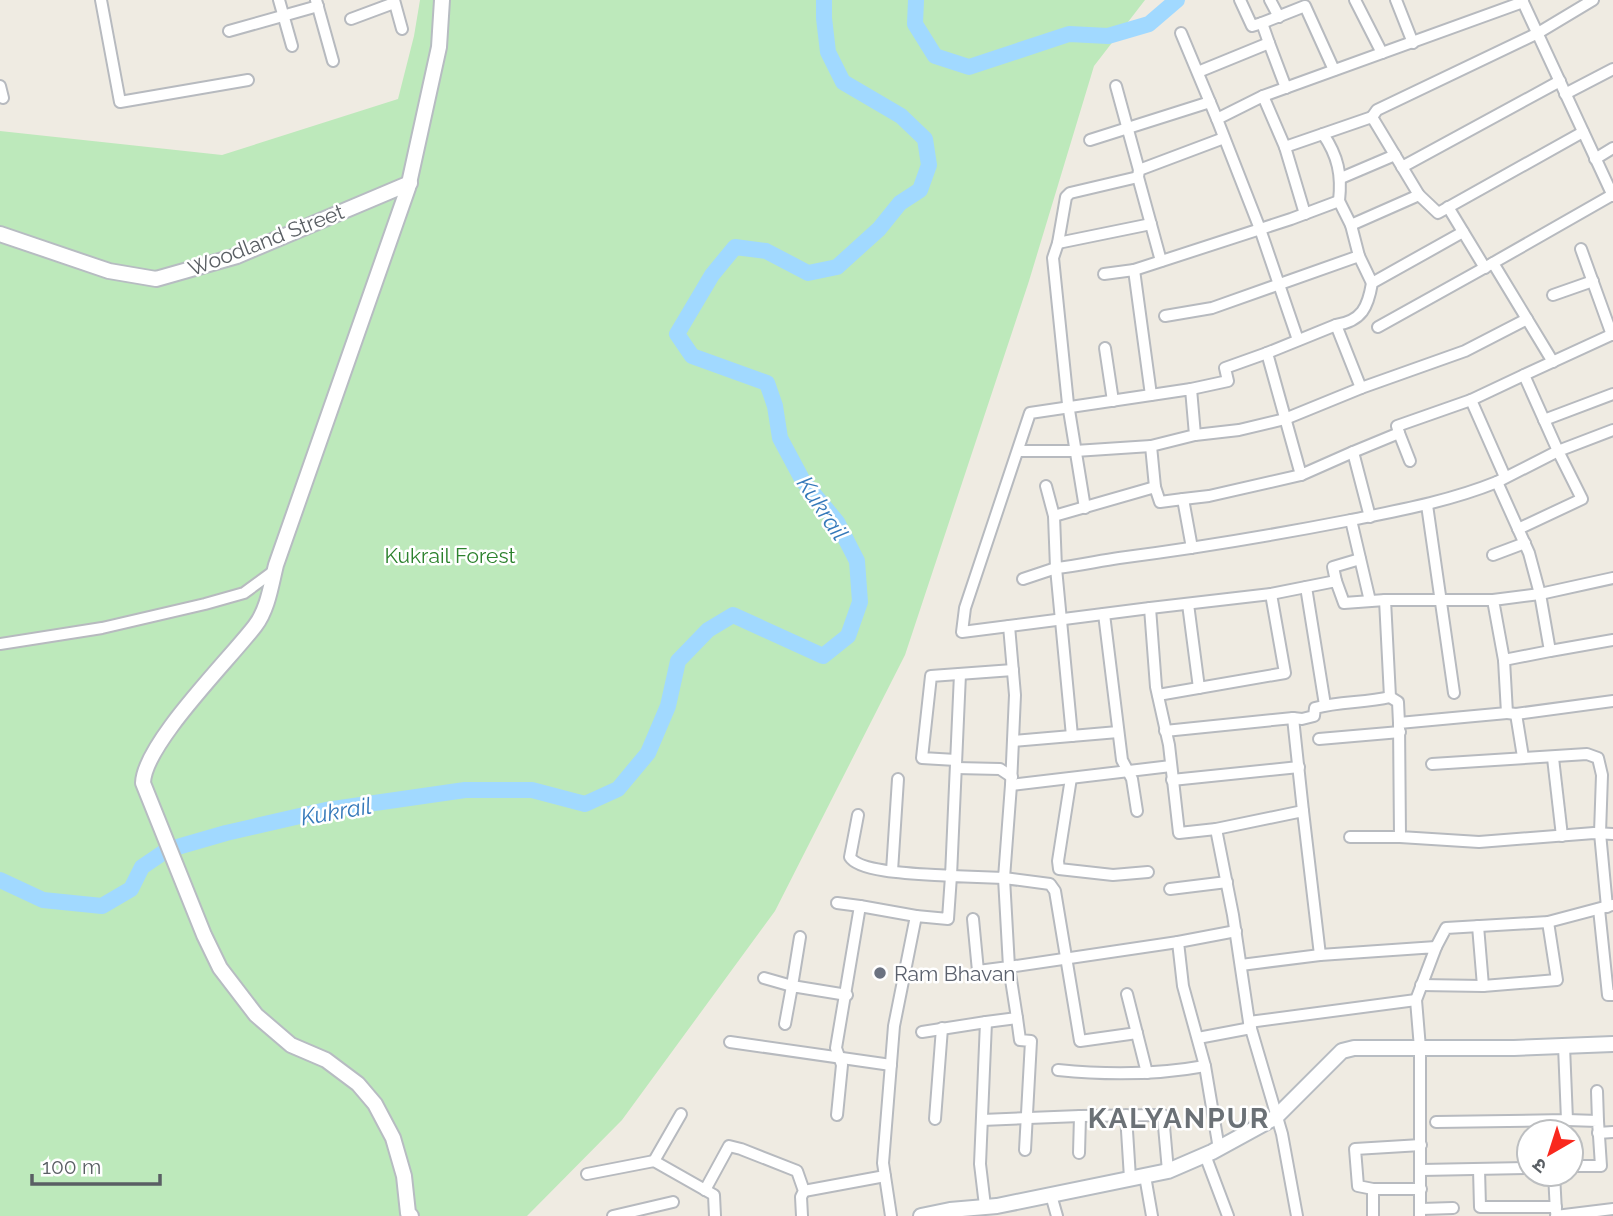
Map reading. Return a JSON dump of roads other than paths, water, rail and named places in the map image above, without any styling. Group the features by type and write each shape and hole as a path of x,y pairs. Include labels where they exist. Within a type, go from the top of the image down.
{"street":[{"path":"101,0 120,102 248,80"},
{"path":"279,0 292,46"},
{"path":"411,1216 406,1200 404,1176 393,1138 375,1104 358,1084 326,1060 292,1045 256,1015 220,968 162,830 144,783 144,771 153,752 227,657 256,625 264,608 274,571 410,183 439,47 442,0"},
{"path":"1240,0 1252,26 1305,6 1334,70"},
{"path":"1269,0 1279,17"},
{"path":"1355,0 1382,53"},
{"path":"1396,0 1413,43"},
{"path":"1285,147 1372,117 1377,110 1538,33 1593,0"},
{"path":"1217,119 1263,96 1522,1 1613,196 1378,327"},
{"path":"351,19 394,2 402,29"},
{"path":"229,31 284,16 317,3 333,61"},
{"path":"1262,23 1286,88"},
{"path":"1181,33 1260,229 1298,340"},
{"path":"1198,72 1269,43"},
{"path":"1566,94 1613,69"},
{"path":"1402,167 1559,81"},
{"path":"0,86 3,98"},
{"path":"1116,86 1161,261"},
{"path":"1263,96 1285,147 1305,214"},
{"path":"1090,140 1210,102"},
{"path":"1372,117 1419,195 1438,213 1583,132"},
{"path":"1323,134 1341,178 1339,201 1351,225 1359,256 1372,283 1370,296 1359,317 1225,368 1228,381 1030,413 965,608 962,632 1271,594 1336,581"},
{"path":"1085,508 1069,407 1053,258 1066,197 1138,173 1224,138"},
{"path":"1595,159 1613,148"},
{"path":"1341,178 1395,155"},
{"name":"Woodland Street","path":"0,234 109,271 156,279 237,256 410,183"},
{"path":"1351,225 1419,195"},
{"path":"1104,274 1134,270 1339,201"},
{"path":"1448,207 1463,232 1527,319 1553,362"},
{"path":"1058,243 1151,224"},
{"path":"1372,283 1463,232"},
{"path":"1410,461 1397,426 1471,400 1612,335 1581,249"},
{"path":"1165,316 1212,307 1359,256"},
{"path":"1134,270 1151,395"},
{"path":"1553,295 1592,281"},
{"path":"1019,452 1151,446 1285,419 1361,388 1465,351 1527,319"},
{"path":"1336,325 1361,388"},
{"path":"1105,348 1113,401"},
{"path":"1267,353 1301,475"},
{"path":"1518,530 1582,499 1524,375"},
{"path":"1191,389 1195,435"},
{"path":"1544,420 1613,394"},
{"path":"1471,400 1541,593 1550,651"},
{"path":"1023,579 1056,568 1192,548 1427,505 1472,492 1558,451 1613,430"},
{"path":"1151,446 1155,487 1160,502 1209,496 1301,475 1399,433"},
{"path":"1353,452 1370,517"},
{"path":"1046,486 1054,516 1056,568 1072,736"},
{"path":"1054,516 1155,487"},
{"path":"1183,499 1192,548"},
{"path":"1427,505 1454,693"},
{"path":"1351,520 1370,601"},
{"path":"1493,555 1525,543"},
{"path":"1360,559 1333,567 1343,603 1385,600 1493,600 1613,578"},
{"path":"0,644 102,628 205,604 244,593 274,571"},
{"path":"1306,587 1325,705"},
{"path":"1158,695 1285,673 1271,594"},
{"path":"1385,600 1390,697"},
{"path":"1493,600 1511,714 1523,757"},
{"path":"1188,604 1199,688"},
{"path":"1150,608 1158,695 1171,766 1179,833 1216,829 1303,811"},
{"path":"1104,614 1122,760 1132,779 1137,811"},
{"path":"1009,626 1016,695 1004,878 1009,967 1020,1040 1031,1041 1026,1150"},
{"path":"1504,660 1613,640"},
{"path":"1013,670 931,676 922,758 1000,769 1012,781 1071,778 1171,766"},
{"path":"837,903 948,919 960,674"},
{"path":"1165,730 1302,719 1314,716 1315,708 1325,705 1390,697 1398,702 1400,837"},
{"path":"1319,739 1613,701"},
{"path":"1293,718 1320,956"},
{"path":"1013,741 1118,732"},
{"path":"1432,764 1595,755 1601,762 1608,776 1600,833 1608,944 1608,995 1613,995"},
{"path":"1553,758 1562,836"},
{"path":"1172,780 1298,767"},
{"path":"1071,778 1059,869 1113,875 1148,872"},
{"path":"892,871 898,779"},
{"path":"858,815 851,849 852,861 858,865 892,871 1004,878 1050,884 1055,891 1080,1041 1137,1033"},
{"path":"1216,829 1236,930 1250,1025 1287,1158 1294,1215"},
{"path":"1350,837 1479,842 1613,834"},
{"path":"1170,890 1227,881"},
{"path":"837,1115 842,1065 836,1048 860,906"},
{"path":"1453,1208 1420,1213 1420,1048 1416,1000 1436,947 1446,928 1548,922 1606,907"},
{"path":"891,1216 883,1163 894,1026 916,916"},
{"path":"973,919 978,971 1178,942 1236,930"},
{"path":"1421,985 1483,986 1557,980 1548,922"},
{"path":"1478,926 1483,986"},
{"path":"785,1024 800,937"},
{"path":"1178,942 1183,986 1205,1066 1219,1149"},
{"path":"1241,965 1436,947"},
{"path":"764,978 792,986 847,995"},
{"path":"1127,994 1147,1073"},
{"path":"1198,1038 1250,1025 1416,1000"},
{"path":"922,1031 1017,1018"},
{"path":"986,1022 980,1164 994,1209"},
{"path":"935,1119 942,1028"},
{"path":"730,1042 891,1065"},
{"path":"921,1216 994,1209 1168,1171 1219,1149 1276,1116 1342,1052 1354,1048 1613,1044"},
{"path":"1564,1046 1567,1118"},
{"path":"1058,1070 1096,1074 1147,1073 1205,1066"},
{"path":"1585,1166 1601,1166 1597,1091"},
{"path":"654,1161 681,1114"},
{"path":"1126,1115 1138,1177 1152,1216"},
{"path":"982,1120 1163,1115 1168,1171"},
{"path":"1079,1153 1080,1116"},
{"path":"1436,1122 1515,1121"},
{"path":"1585,1124 1613,1132"},
{"path":"1421,1145 1355,1149 1358,1186 1373,1189 1421,1189"},
{"path":"705,1190 729,1146 741,1149 797,1171 804,1191 801,1197 802,1216"},
{"path":"1205,1155 1228,1216"},
{"path":"587,1174 654,1161 714,1195 715,1216"},
{"path":"1421,1170 1515,1168"},
{"path":"1479,1169 1480,1207 1556,1213 1613,1209"},
{"path":"804,1191 885,1176"},
{"path":"1555,1188 1556,1213"},
{"path":"1373,1189 1373,1216"},
{"path":"1051,1195 1057,1216"},
{"path":"613,1216 645,1212 673,1202"}],"waterway":[{"name":"Kukrail","path":"0,880 43,900 102,906 131,889 142,867 167,850 326,810 465,790 532,790 585,804 618,789 648,753 668,706 678,661 708,630 733,615 823,656 848,636 860,602 857,561 837,522 803,481 780,438 775,406 767,383 692,356 677,334 712,275 735,247 766,251 808,273 837,267 879,229 900,203 920,190 929,165 925,139 901,116 843,82 828,52 824,0"},
{"name":"Kukrail","path":"916,0 915,24 935,56 969,67 1069,34 1108,36 1149,24 1177,0"}],"place":[{"name":"Ram Bhavan","path":"880,973"}],"district":[{"name":"KALYANPUR","path":"1179,1118"}],"park label":[{"name":"Kukrail Forest","path":"450,555"}]}
